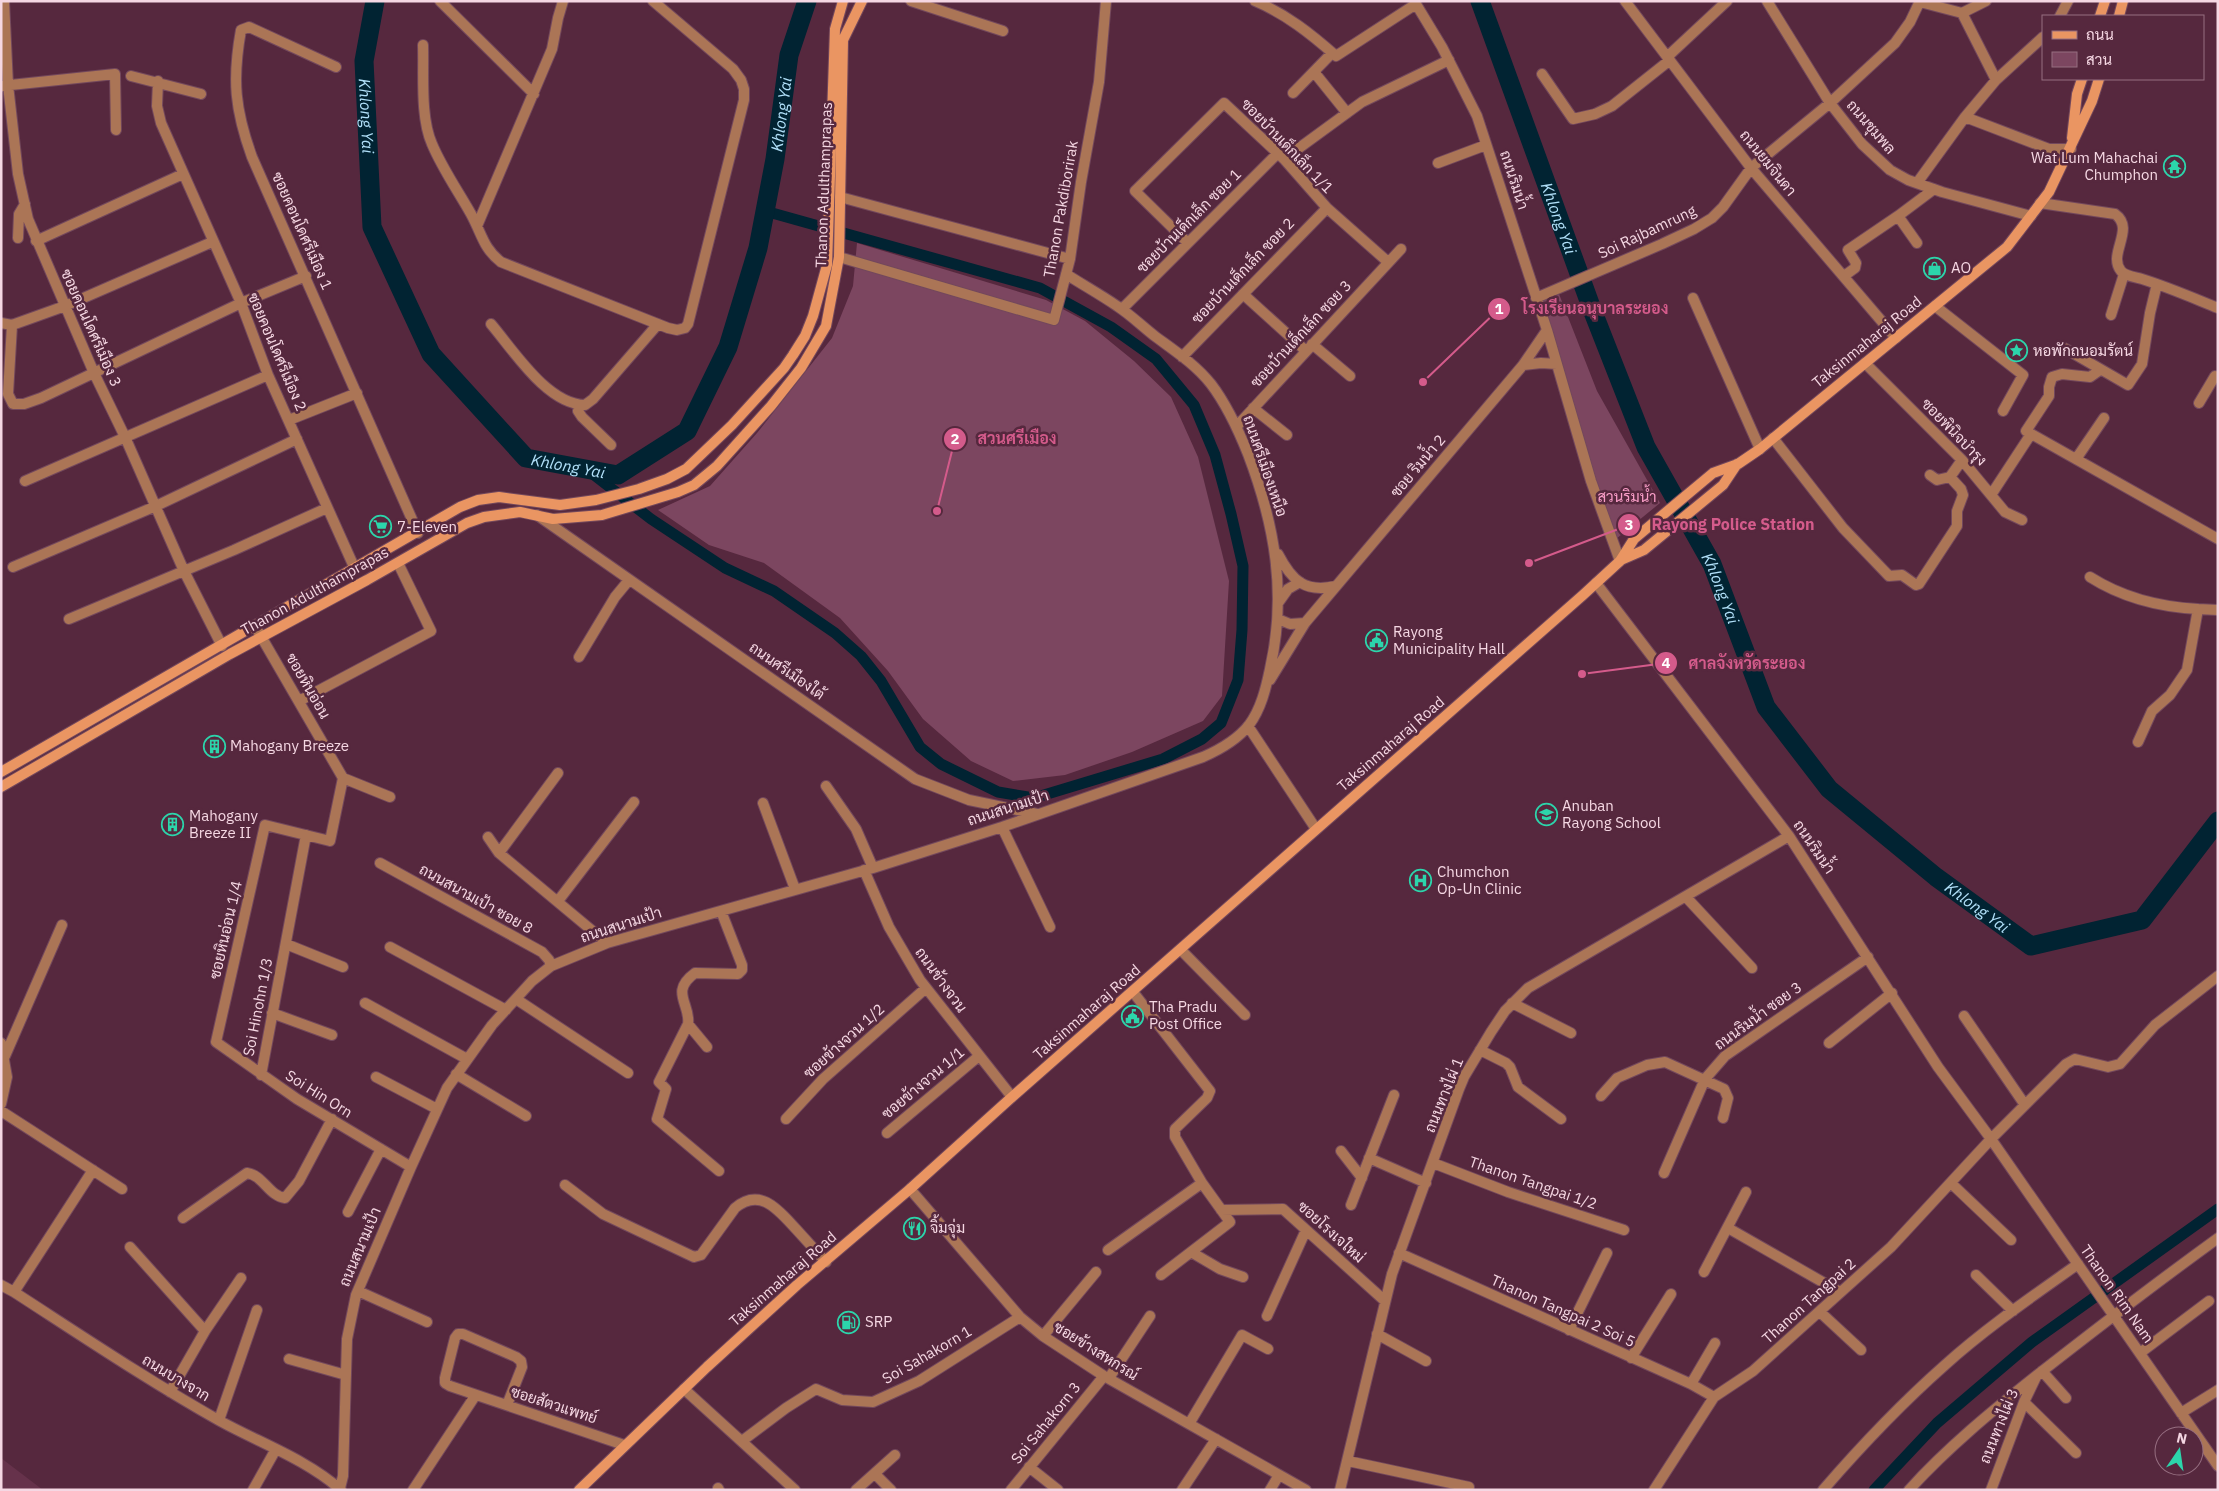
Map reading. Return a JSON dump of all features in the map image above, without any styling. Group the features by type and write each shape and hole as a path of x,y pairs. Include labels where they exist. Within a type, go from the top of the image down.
{"street":[{"name":"ซอยคอนโดศรีเมือง 3","path":"4,1 5,85 18,174 24,204 36,241 184,572 222,646"},
{"path":"440,1 534,94"},
{"path":"477,226 555,42 558,18 564,1"},
{"path":"423,45 426,116 432,143 477,226 488,251 501,262 677,330 685,328 688,324 738,127 744,89 741,80 733,69 653,1"},
{"name":"Thanon Adulthamprapas","path":"1,772 418,533 460,507 478,500 499,497 560,505 624,493 667,479 686,469 705,453 784,368 805,336 824,282 827,254 835,30 844,1"},
{"name":"Thanon Adulthamprapas","path":"1,787 112,721 467,523 484,516 520,512 552,519 602,515 659,499 694,485 707,475 752,428 801,368 826,326 839,252 844,40 862,1"},
{"path":"911,1 1003,31"},
{"name":"Thanon Pakdiborirak","path":"839,252 1054,320 1070,259 1081,182 1099,82 1106,1"},
{"path":"1255,1 1282,14 1315,36 1332,53 1294,93"},
{"name":"ถนนยมจินดา","path":"1625,1 1751,168 1896,338"},
{"path":"1542,74 1573,119 1595,114 1612,106 1668,59 1727,1"},
{"name":"ถนนชุมพล","path":"1767,1 1830,103 1877,160 1890,170 1917,183 2031,216"},
{"path":"1920,1 1962,13 1986,1"},
{"name":"Soi Rajbamrung","path":"1536,298 1694,229 1712,218 1723,207 1751,168 1830,103 1895,44 1910,22 1920,1"},
{"path":"2061,15 2068,1"},
{"path":"2100,15 2105,1"},
{"path":"2119,15 2123,1"},
{"name":"ถนนริมน้ำ","path":"1332,53 1336,56 1416,4 1449,60 1477,116 1547,330 1591,480 1620,561"},
{"path":"1962,13 1996,80"},
{"name":"ซอยคอนโดศรีเมือง 1","path":"336,67 249,27 241,30 235,61 237,108 242,131 252,157 418,533"},
{"path":"1917,183 1996,80 2042,38"},
{"path":"1281,156 1362,102 1449,60"},
{"path":"1314,72 1347,113"},
{"path":"5,85 115,74 116,130"},
{"path":"131,76 201,94"},
{"name":"Taksinmaharaj Road","path":"578,1490 796,1285 826,1262 910,1189 1596,583 1620,561 1634,539 1713,473 1738,464 1760,449 2007,247 2049,192 2071,149 2077,94 2082,80"},
{"path":"1966,117 2048,149 2071,149 2092,101 2099,80"},
{"name":"ซอยคอนโดศรีเมือง 2","path":"158,82 157,106 160,123 241,303 268,376 355,569"},
{"name":"ซอยบ้านเด็กเล็ก 1/1","path":"1188,244 1135,191 1224,103 1281,156 1327,208 1388,262"},
{"path":"1438,163 1486,146"},
{"name":"ซอยบ้านเด็กเล็ก ซอย 1","path":"1122,309 1281,156"},
{"path":"36,241 182,174"},
{"path":"1844,276 1856,268 1856,263 1848,250 1934,189"},
{"path":"840,197 1070,259"},
{"path":"2040,203 2115,214 2122,219 2124,225 2116,260 2119,269 2124,274 2157,284 2218,308"},
{"path":"18,238 19,214 24,204"},
{"name":"ซอยบ้านเด็กเล็ก ซอย 2","path":"1182,357 1327,208"},
{"path":"1898,216 1917,243"},
{"path":"212,242 65,306 7,324 8,394 13,404 24,404 41,398 241,303 306,276"},
{"name":"ซอยบ้านเด็กเล็ก ซอย 3","path":"1237,426 1400,249"},
{"path":"2111,315 2124,274"},
{"name":"ถนนศรีเมืองเหนือ","path":"1064,279 1122,309 1182,357 1210,383 1228,408 1237,426 1265,505 1276,550 1278,620 1267,685"},
{"path":"2064,348 2128,385 2142,364 2150,313 2157,284"},
{"path":"1243,294 1309,347 1350,376"},
{"path":"1693,298 1760,449"},
{"path":"1935,306 2023,375 2003,411"},
{"path":"491,324 547,390 567,402 585,405 593,399 658,324"},
{"name":"ซอย ริมน้ำ 2","path":"1267,685 1305,623 1524,365 1547,330"},
{"path":"1524,365 1541,362 1557,364"},
{"name":"ซอยพินิจบำรุง","path":"1865,363 1962,460 2005,512 2022,520"},
{"path":"2100,370 2090,377 2062,374 2052,377 2049,396 2026,431 2218,539"},
{"path":"25,481 268,376"},
{"path":"2199,403 2216,376 2218,377"},
{"path":"289,420 357,393"},
{"path":"580,405 578,410 582,417 611,445"},
{"path":"1253,408 1287,435"},
{"path":"739,417 752,428"},
{"path":"2076,460 2104,418"},
{"path":"1992,495 2031,434"},
{"path":"1773,438 1842,528 1889,576 1902,575 1916,586 1957,526 1957,511 1963,495 1961,489 1950,477"},
{"path":"13,567 156,506 297,439"},
{"path":"1930,475 1937,480 1950,477 1962,460"},
{"name":"Taksinmaharaj Road","path":"1620,561 1644,550 1723,485 1738,464"},
{"path":"69,618 184,572 327,508"},
{"name":"ถนนศรีเมืองใต้","path":"536,514 915,779 944,791 994,806 1038,814"},
{"path":"1276,550 1286,569 1316,593 1320,605"},
{"path":"299,701 431,631 398,563"},
{"path":"2090,577 2136,599 2171,607 2218,610"},
{"path":"579,657 615,597 629,580"},
{"name":"ถนนริมน้ำ","path":"1596,583 1789,836 1938,1067 1991,1139"},
{"path":"1278,603 1288,588 1304,584 1323,589 1336,586"},
{"path":"2138,742 2152,711 2170,695 2187,670 2198,608"},
{"path":"1278,620 1290,624 1305,623"},
{"name":"ซอยหินอ่อน","path":"255,626 343,778"},
{"name":"ถนนสนามเป้า","path":"341,1489 347,1339 350,1314 358,1290 411,1167 456,1074 506,1010 532,981 551,966 607,943 868,869 1002,827 1202,757 1230,742 1248,726 1256,714 1267,685"},
{"path":"1248,726 1316,829"},
{"path":"499,853 558,773"},
{"path":"306,835 330,840 343,778 390,797"},
{"name":"ถนนข้างจวน","path":"826,786 856,828 868,869 889,927 902,952 926,988 1012,1097"},
{"path":"558,901 634,802"},
{"path":"763,804 794,889"},
{"name":"ซอยหินอ่อน 1/4","path":"216,1042 265,825 306,835"},
{"path":"1002,827 1050,927"},
{"name":"Soi Hinohn 1/3","path":"261,1075 306,835"},
{"name":"ถนนทางไผ่ 1","path":"1340,1490 1385,1301 1399,1253 1464,1077 1491,1032 1512,1003 1528,988 1789,836"},
{"path":"488,837 499,853 607,943"},
{"name":"ถนนสนามเป้า ซอย 8","path":"380,863 542,952 549,960 551,966"},
{"path":"1686,897 1752,968"},
{"path":"719,1171 657,1119 666,1089 659,1082 688,1024 689,1018 681,997 689,976 694,973 738,974 742,970 742,964 721,911"},
{"path":"5,1056 62,925"},
{"path":"286,944 343,967"},
{"path":"390,948 506,1010"},
{"path":"1181,950 1245,1015"},
{"name":"ถนนริมน้ำ ซอย 3","path":"1664,1173 1705,1079 1724,1056 1868,957"},
{"name":"Thanon Tangpai 2","path":"1654,1490 1714,1397 1753,1371 1891,1247 1991,1139 2066,1064 2075,1059 2108,1067 2120,1064 2155,1025 2218,976"},
{"name":"ซอยข้างจวน 1/2","path":"786,1119 823,1079 926,988"},
{"path":"1133,992 1210,1091 1207,1098 1175,1129 1175,1137 1202,1183 1230,1222 1161,1275"},
{"path":"1829,1043 1892,993"},
{"path":"516,999 628,1073"},
{"path":"365,1003 467,1059"},
{"path":"1512,1003 1572,1034"},
{"path":"272,1013 332,1035"},
{"path":"1964,1016 2025,1105"},
{"path":"688,1024 707,1047"},
{"name":"Soi Hin Orn","path":"216,1042 261,1075 411,1167"},
{"path":"1,1043 5,1056 7,1077 1,1104"},
{"path":"1480,1050 1506,1063 1510,1067 1518,1087 1561,1119"},
{"name":"ซอยข้างจวน 1/1","path":"887,1133 979,1056"},
{"path":"1601,1096 1617,1078 1647,1065 1665,1062 1724,1089 1727,1093 1727,1104 1723,1118"},
{"path":"456,1074 526,1116"},
{"path":"376,1077 438,1109"},
{"path":"1351,1206 1394,1094"},
{"path":"1,1110 122,1189"},
{"path":"182,1218 248,1173 253,1174 278,1197 285,1198 299,1181 332,1119"},
{"name":"Thanon Rim Nam","path":"1991,1139 2218,1466"},
{"path":"348,1212 381,1149"},
{"path":"1341,1151 1362,1178"},
{"path":"1369,1158 1426,1183"},
{"name":"Thanon Tangpai 1/2","path":"1433,1163 1508,1192 1624,1230"},
{"path":"14,1292 92,1170"},
{"path":"1108,1250 1202,1183"},
{"path":"1951,1183 2011,1240"},
{"path":"565,1185 603,1214 694,1257 701,1255 741,1202 763,1201 774,1205 783,1213 826,1262"},
{"name":"ซอยข้างสหกรณ์","path":"910,1189 1020,1317 1043,1336 1106,1377 1306,1490"},
{"path":"1704,1272 1746,1192"},
{"name":"ซอยโรงเจใหม่","path":"1221,1210 1283,1209 1385,1301"},
{"path":"1728,1228 1840,1292"},
{"path":"1267,1316 1306,1230"},
{"path":"1910,1490 1927,1470 2010,1396 2112,1312 2218,1238"},
{"path":"130,1247 205,1331"},
{"path":"1191,1252 1220,1269 1243,1277"},
{"name":"Thanon Tangpai 2 Soi 5","path":"1399,1253 1691,1384 1714,1397"},
{"path":"1569,1330 1607,1253"},
{"path":"1824,1490 1847,1462 1946,1364 2013,1311 2079,1265"},
{"path":"1043,1336 1096,1272"},
{"path":"1976,1275 2013,1311"},
{"path":"170,1392 205,1331 241,1278"},
{"name":"ถนนบางจาก","path":"1,1285 170,1392 219,1420 308,1466 341,1489"},
{"path":"358,1290 427,1322"},
{"path":"1631,1358 1671,1294"},
{"path":"2140,1353 2209,1301"},
{"path":"219,1420 258,1310"},
{"path":"1820,1312 1862,1350"},
{"name":"Soi Sahakorn 3","path":"1011,1490 1106,1377 1150,1316"},
{"name":"Soi Sahakorn 1","path":"742,1441 786,1408 816,1389 842,1400 873,1402 918,1381 1020,1317"},
{"name":"ซอยสัตวแพทย์","path":"507,1406 522,1367 521,1361 516,1357 463,1334 458,1334 455,1338 445,1383 475,1396 624,1445"},
{"path":"1377,1334 1426,1361"},
{"path":"1189,1424 1242,1335 1268,1349"},
{"path":"1691,1384 1714,1343"},
{"path":"289,1359 346,1375"},
{"path":"2040,1373 2066,1398"},
{"name":"ถนนทางไผ่ 3","path":"1991,1490 2024,1402 2040,1373"},
{"path":"684,1389 795,1490"},
{"path":"2181,1413 2218,1390"},
{"path":"413,1490 475,1396"},
{"path":"2024,1402 2076,1453"},
{"path":"1182,1490 1216,1439"},
{"path":"253,1490 276,1450"},
{"path":"856,1490 895,1455"},
{"path":"1348,1460 1470,1488"},
{"path":"1029,1467 1058,1490"},
{"path":"875,1474 891,1490"},
{"path":"1270,1490 1279,1475"}],"shaded area":[{"path":"1,1458 43,1490 1,1490"}],"green space":[{"path":"857,243 1046,300 1085,321 1134,361 1171,397 1198,457 1229,581 1222,696 1203,721 1132,752 1065,775 1013,781 971,761 923,719 888,671 840,618 764,563 709,545 658,510 710,486 757,433 832,338 853,286"},
{"name":"สวนริมน้ำ","path":"1559,294 1597,391 1660,503 1616,539 1592,474 1541,300"}],"waterway":[{"name":"Khlong Yai","path":"375,1 364,61 372,227 431,354 526,458 618,475 687,431 728,347 758,248 775,159 789,55 807,1"},
{"name":"Khlong Yai","path":"1480,1 1593,312 1646,447 1712,564 1766,707 1829,789 1936,877 2031,946 2142,920 2218,821"},
{"path":"585,468 651,519 725,568 774,591 835,633 861,656 881,681 920,747 941,764 998,792 1034,798 1163,759 1202,739 1221,723 1238,680 1242,630 1243,566 1215,455 1194,405 1156,359 1111,327 1040,288 765,211"},
{"path":"1874,1490 1937,1423 2032,1342 2218,1209"}],"place":[{"name":"Wat Lum Mahachai Chumphon","path":"2174,167"},
{"name":"AO","path":"1935,268"},
{"name":"หอพักถนอมรัตน์","path":"2017,351"},
{"name":"โรงเรียนอนุบาลระยอง","path":"1423,382"},
{"name":"สวนศรีเมือง","path":"937,511"},
{"name":"7-Eleven","path":"381,527"},
{"name":"Rayong Police Station","path":"1529,563"},
{"name":"Rayong Municipality Hall","path":"1377,641"},
{"name":"ศาลจังหวัดระยอง","path":"1582,674"},
{"name":"Mahogany Breeze","path":"214,746"},
{"name":"Anuban Rayong School","path":"1546,815"},
{"name":"Mahogany Breeze II","path":"173,825"},
{"name":"Chumchon Op-Un Clinic","path":"1421,881"},
{"name":"Tha Pradu Post Office","path":"1133,1016"},
{"name":"จิ้มจุ่ม","path":"914,1228"},
{"name":"SRP","path":"849,1322"}]}
